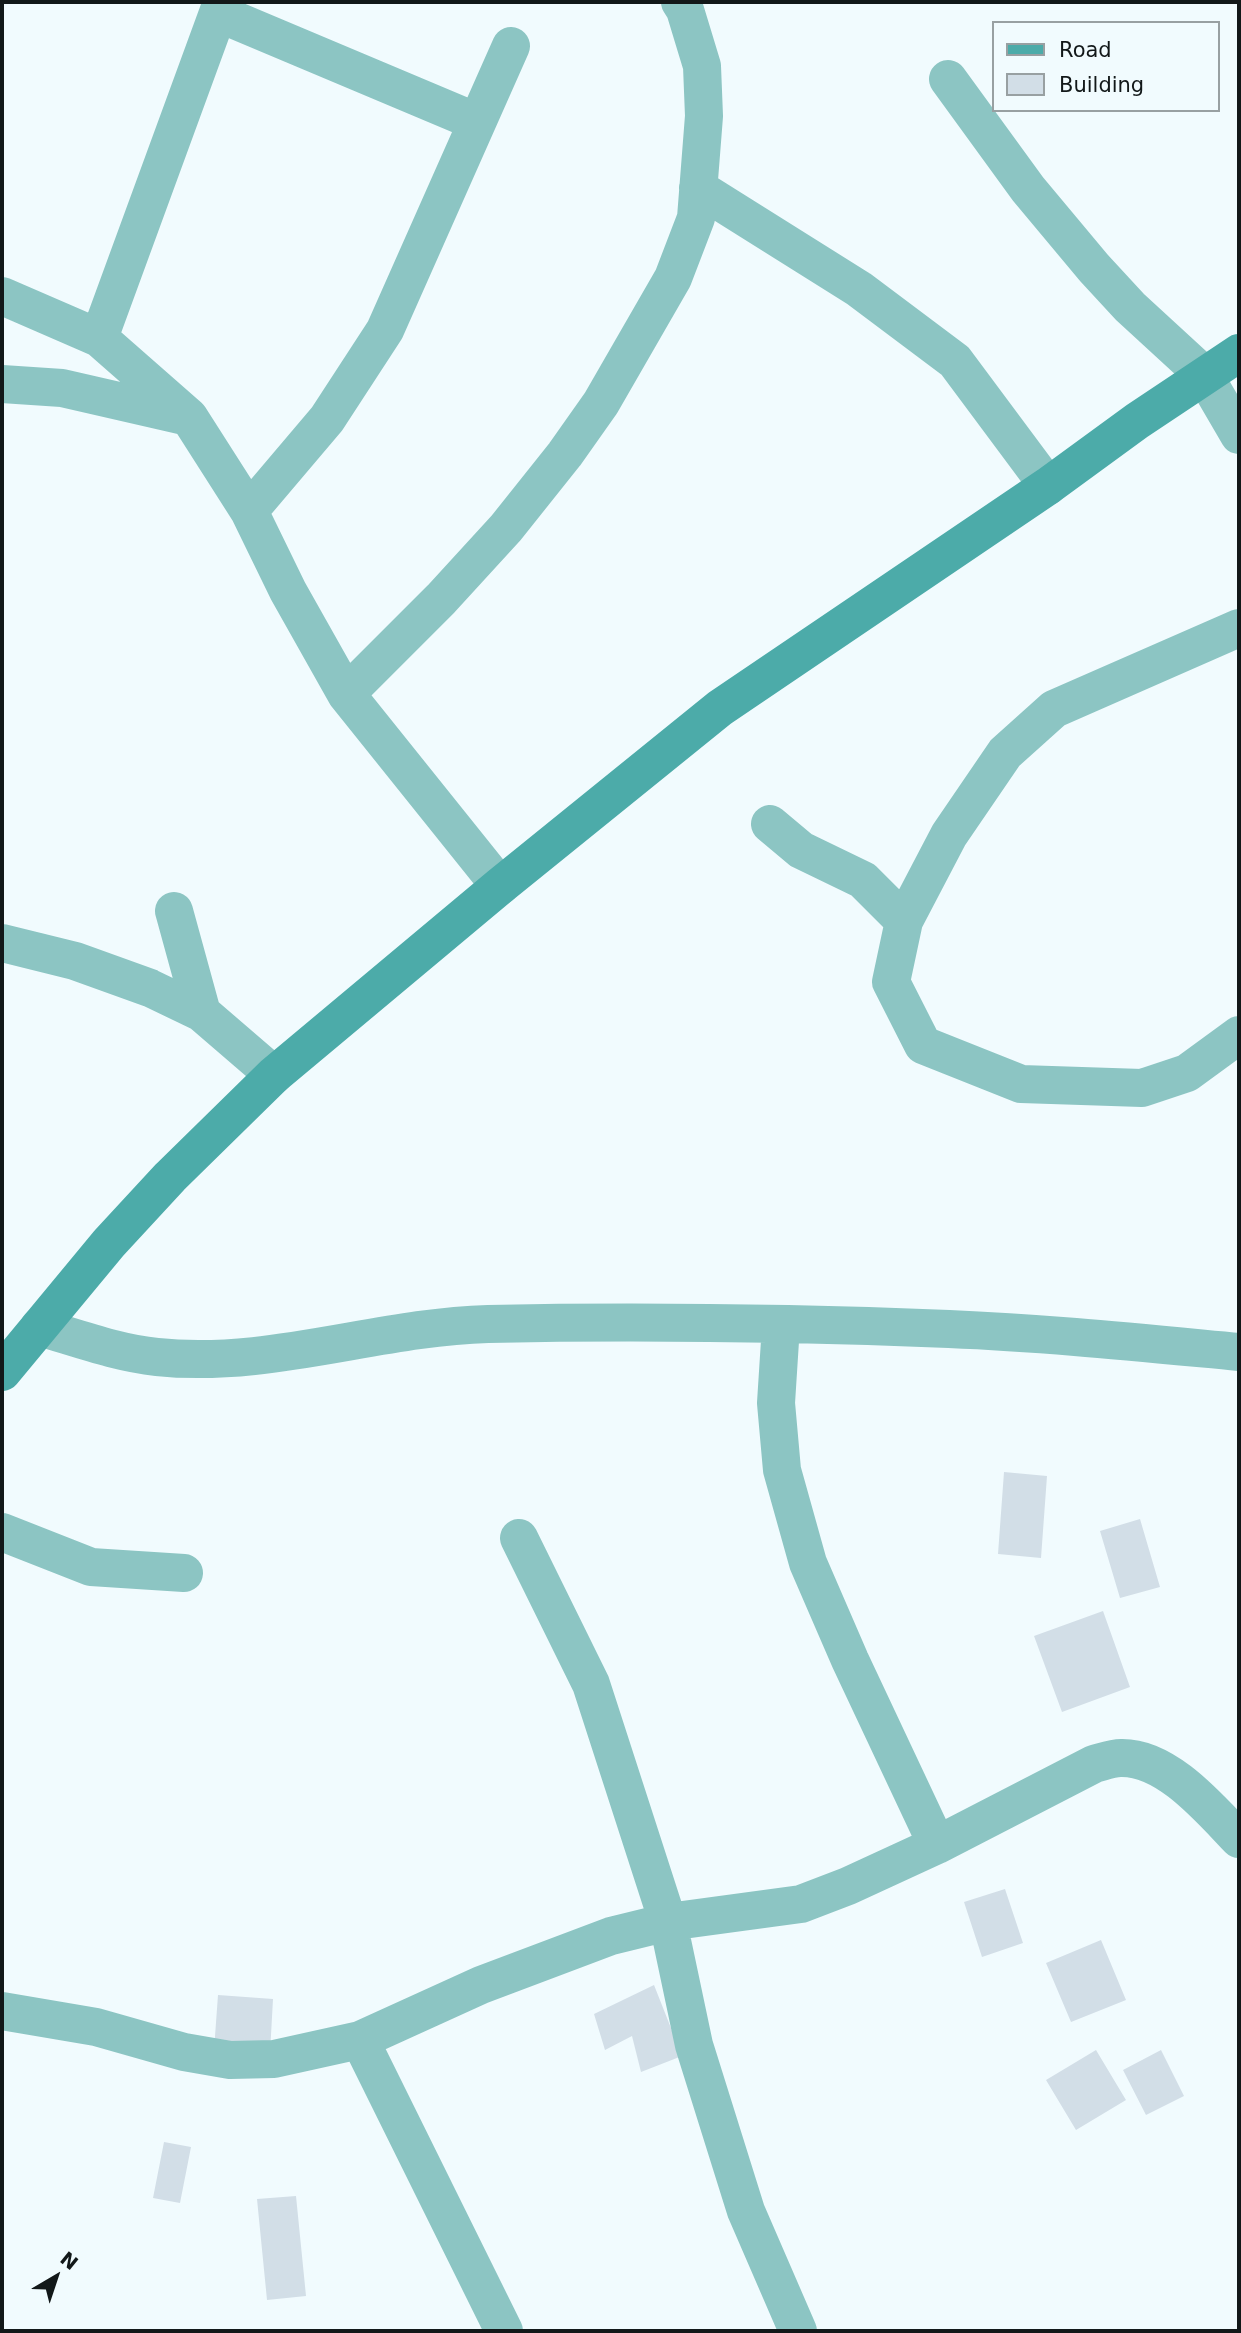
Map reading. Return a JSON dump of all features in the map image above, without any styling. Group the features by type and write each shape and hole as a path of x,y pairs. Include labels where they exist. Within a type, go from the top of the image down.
{"street":[{"path":"346,694 441,600 506,528 565,454 601,403 673,278 696,218 704,116 702,66 685,10 680,2"},
{"path":"99,338 220,7 477,122"},
{"path":"249,511 327,419 385,330 511,46"},
{"path":"948,79 1028,189 1094,268 1130,307 1205,375 1239,435"},
{"path":"698,188 859,289 955,361 1048,486"},
{"path":"2,296 99,338 189,417 249,511 288,591 346,694 500,886"},
{"path":"2,1372 126,1224 274,1074 500,886 720,708 1239,353"},
{"path":"2,384 62,388 189,417"},
{"path":"1239,628 1054,709 1005,752 949,835 904,921 891,982 923,1045 1021,1084 1142,1088 1187,1073 1239,1035"},
{"path":"770,824 802,850 863,880 904,921"},
{"path":"174,911 202,1013"},
{"path":"2,943 75,961 150,988 202,1013 274,1074"},
{"path":"39,1327 155,1357 201,1359 275,1354 449,1325 576,1323 951,1329 1239,1352"},
{"path":"781,1325 776,1403 782,1470 808,1563 850,1660 937,1845"},
{"path":"2,1532 91,1567 184,1573"},
{"path":"519,1538 591,1684 668,1922 694,2045 746,2211 798,2331"},
{"path":"2,2011 96,2027 184,2052 230,2060 274,2059 360,2040 481,1984 611,1936 668,1922 801,1904 848,1886 937,1845 1094,1764 1121,1758 1147,1763 1173,1776 1200,1798 1239,1839"},
{"path":"360,2040 504,2331"}],"building":[{"path":"1004,1472 1047,1476 1041,1558 998,1554"},
{"path":"1140,1519 1160,1587 1120,1598 1100,1531"},
{"path":"1103,1611 1130,1687 1062,1712 1034,1636"},
{"path":"1005,1889 1023,1943 982,1957 964,1902"},
{"path":"1101,1940 1126,2000 1071,2022 1046,1963"},
{"path":"654,1985 682,2056 641,2072 632,2036 605,2050 594,2014"},
{"path":"218,1995 273,1999 270,2053 214,2050"},
{"path":"1096,2050 1126,2100 1076,2130 1046,2080"},
{"path":"1161,2050 1184,2096 1146,2115 1123,2070"},
{"path":"164,2142 191,2147 180,2203 153,2198"},
{"path":"296,2196 306,2296 267,2300 257,2199"}]}
